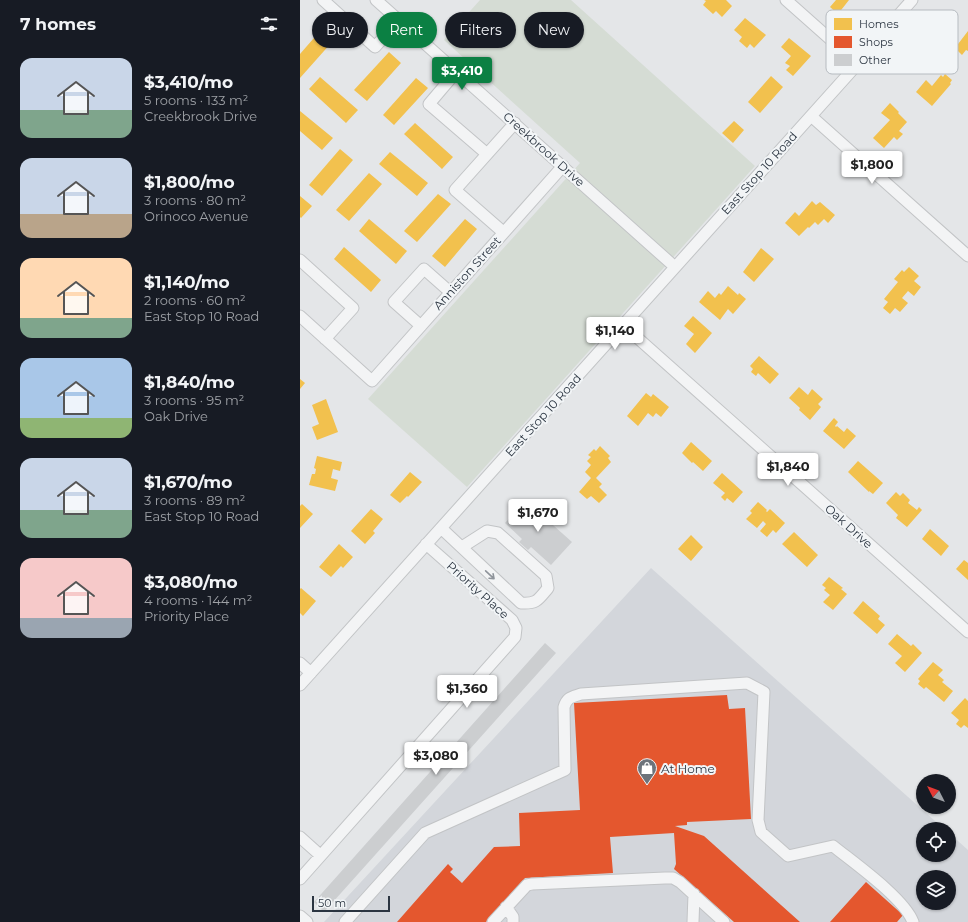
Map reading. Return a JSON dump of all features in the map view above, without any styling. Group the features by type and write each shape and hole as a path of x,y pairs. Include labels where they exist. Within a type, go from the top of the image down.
{"street":[{"path":"323,0 375,47 376,46"},
{"name":"Creekbrook Drive","path":"376,0 390,12"},
{"path":"786,0 826,35"},
{"name":"East Stop 10 Road","path":"903,10 912,0"},
{"name":"Creekbrook Drive","path":"431,48 675,267"},
{"path":"457,71 429,104 487,154"},
{"name":"East Stop 10 Road","path":"300,685 847,74"},
{"path":"811,116 968,256"},
{"path":"503,232 456,190 515,123"},
{"name":"Anniston Street","path":"325,339 372,381 563,166"},
{"path":"300,260 353,308 325,339 300,316"},
{"path":"421,326 394,302 424,269 450,292"},
{"name":"Oak Drive","path":"623,325 968,632"},
{"path":"441,528 462,547 468,555 521,603 531,604 540,598 548,588 546,576 498,533 487,531 462,547"},
{"name":"Priority Place","path":"300,878 515,637 516,628 512,620 426,544"},
{"path":"300,663 311,673"},
{"path":"345,922 424,833 564,770 564,707 569,698 581,694 747,683 764,692 758,820 761,832 788,856 833,846 886,888 911,915 913,922"},
{"path":"300,837 320,855"},
{"path":"493,922 527,885 673,878 694,894 724,922"},
{"path":"693,922 694,894"},
{"path":"506,908 513,917 513,922"},
{"path":"300,916 307,922"}],"shaded area":[{"path":"480,0 571,0 755,166 467,487 368,399 580,163 453,48 516,48 516,12 469,12"},
{"path":"651,568 916,804 916,814 927,814 936,822 916,822 916,862 956,862 956,839 968,850 968,922 324,922"}],"building: Homes":[{"path":"704,0 726,0 732,6 722,17 716,11 713,14 703,5 706,1"},
{"path":"836,0 849,0 841,10 833,10 830,7"},
{"path":"745,18 766,35 754,48 750,44 747,48 739,41 742,37 734,30"},
{"path":"968,31 968,51 966,50 962,55 958,51 958,44"},
{"path":"789,38 811,56 793,76 786,70 790,66 785,63 791,56 781,47"},
{"path":"312,40 312,48 327,48 300,78 300,54"},
{"path":"389,52 401,63 367,101 354,90"},
{"path":"945,74 952,80 950,83 951,84 932,106 916,92 926,80 932,86 941,75 943,77"},
{"path":"771,76 783,87 760,113 748,102"},
{"path":"320,77 358,110 346,123 309,89"},
{"path":"416,78 428,88 394,125 383,115"},
{"path":"890,103 907,122 899,131 903,134 897,140 894,137 884,148 873,138 890,120 881,113"},
{"path":"300,111 333,138 322,150 300,131"},
{"path":"734,121 744,130 733,143 722,133"},
{"path":"415,123 453,157 442,169 404,134"},
{"path":"340,149 353,160 322,196 309,185"},
{"path":"390,152 428,183 417,196 379,164"},
{"path":"369,173 382,184 349,221 336,210"},
{"path":"438,194 451,204 417,242 404,231"},
{"path":"300,196 312,206 301,218 300,217"},
{"path":"812,201 816,205 820,202 835,215 828,223 824,219 818,225 815,222 799,236 785,223 795,212 799,216"},
{"path":"369,219 407,251 396,264 359,231"},
{"path":"465,219 477,229 445,267 432,256"},
{"path":"344,247 381,280 371,292 334,259"},
{"path":"761,248 774,259 754,282 743,272"},
{"path":"909,267 919,276 914,281 921,287 914,296 908,291 902,298 908,303 900,312 895,308 890,314 883,308 888,302 884,299 898,282 894,279 902,270 904,272"},
{"path":"728,286 738,295 739,293 746,299 733,314 728,309 720,320 699,302 708,291 715,298 719,293 721,295"},
{"path":"693,316 712,333 695,353 686,344 694,334 684,326"},
{"path":"759,356 779,374 770,384 758,373 756,376 751,372 753,369 750,366"},
{"path":"300,379 305,383 300,389"},
{"path":"799,387 808,395 812,389 823,399 818,404 821,407 810,420 789,398"},
{"path":"646,393 651,397 653,394 669,407 661,417 656,413 653,417 648,413 638,426 627,416"},
{"path":"326,399 338,432 317,440 312,427 319,424 312,405"},
{"path":"834,418 838,422 835,426 836,427 837,426 844,432 847,428 856,436 844,449 823,431"},
{"path":"691,442 712,461 703,471 682,453"},
{"path":"600,446 610,456 608,458 611,462 596,478 602,484 599,487 607,495 599,503 591,496 587,499 579,492 591,478 585,472 591,465 587,461 591,457 588,455 594,449 596,451"},
{"path":"317,456 342,462 340,471 333,469 331,478 338,480 335,491 309,485 312,474 315,474 316,469 314,468"},
{"path":"858,461 883,483 873,494 848,472"},
{"path":"410,472 422,482 400,503 390,495"},
{"path":"722,473 743,492 733,503 727,498 725,501 721,497 725,493 713,483"},
{"path":"896,492 900,496 903,493 910,500 908,503 917,510 919,507 922,510 907,527 896,518 898,515 886,503"},
{"path":"758,502 767,510 767,512 770,509 785,523 776,533 773,530 767,537 760,531 766,524 763,521 757,528 746,519 752,513 750,511"},
{"path":"302,504 313,514 300,528 300,506"},
{"path":"371,509 383,519 373,531 375,533 365,544 351,531"},
{"path":"930,529 949,546 941,556 922,539"},
{"path":"794,532 818,555 807,567 782,544"},
{"path":"691,535 703,547 691,561 678,549"},
{"path":"339,544 353,557 343,568 341,566 331,577 319,567"},
{"path":"964,560 968,563 968,580 956,569"},
{"path":"829,577 843,588 841,589 847,594 833,610 823,602 830,595 824,590 826,588 822,585"},
{"path":"301,588 316,601 303,616 300,613"},
{"path":"863,601 880,616 878,619 885,625 877,634 853,613"},
{"path":"897,634 911,646 913,644 922,653 905,672 895,663 902,656 888,644"},
{"path":"933,662 943,670 938,675 944,680 942,682 953,691 944,702 926,687 924,689 918,684 920,681 918,679"},
{"path":"965,698 968,701 968,728 964,725 961,728 956,724 959,720 951,713"}],"building: Shops":[{"path":"727,695 729,709 745,708 751,819 687,822 687,825 675,826 704,836 800,922 734,922 674,869 676,864 674,833 610,837 613,873 525,878 486,922 397,922 448,864 453,869 450,872 462,883 494,847 520,846 519,813 580,810 574,703"},
{"path":"866,882 903,915 897,922 830,922"}],"building: Other":[{"path":"526,501 572,542 551,565 531,547 528,550 519,542 522,539 505,523"},
{"path":"545,643 556,653 324,912 314,902"}],"place":[{"name":"At Home","path":"647,785"}]}
